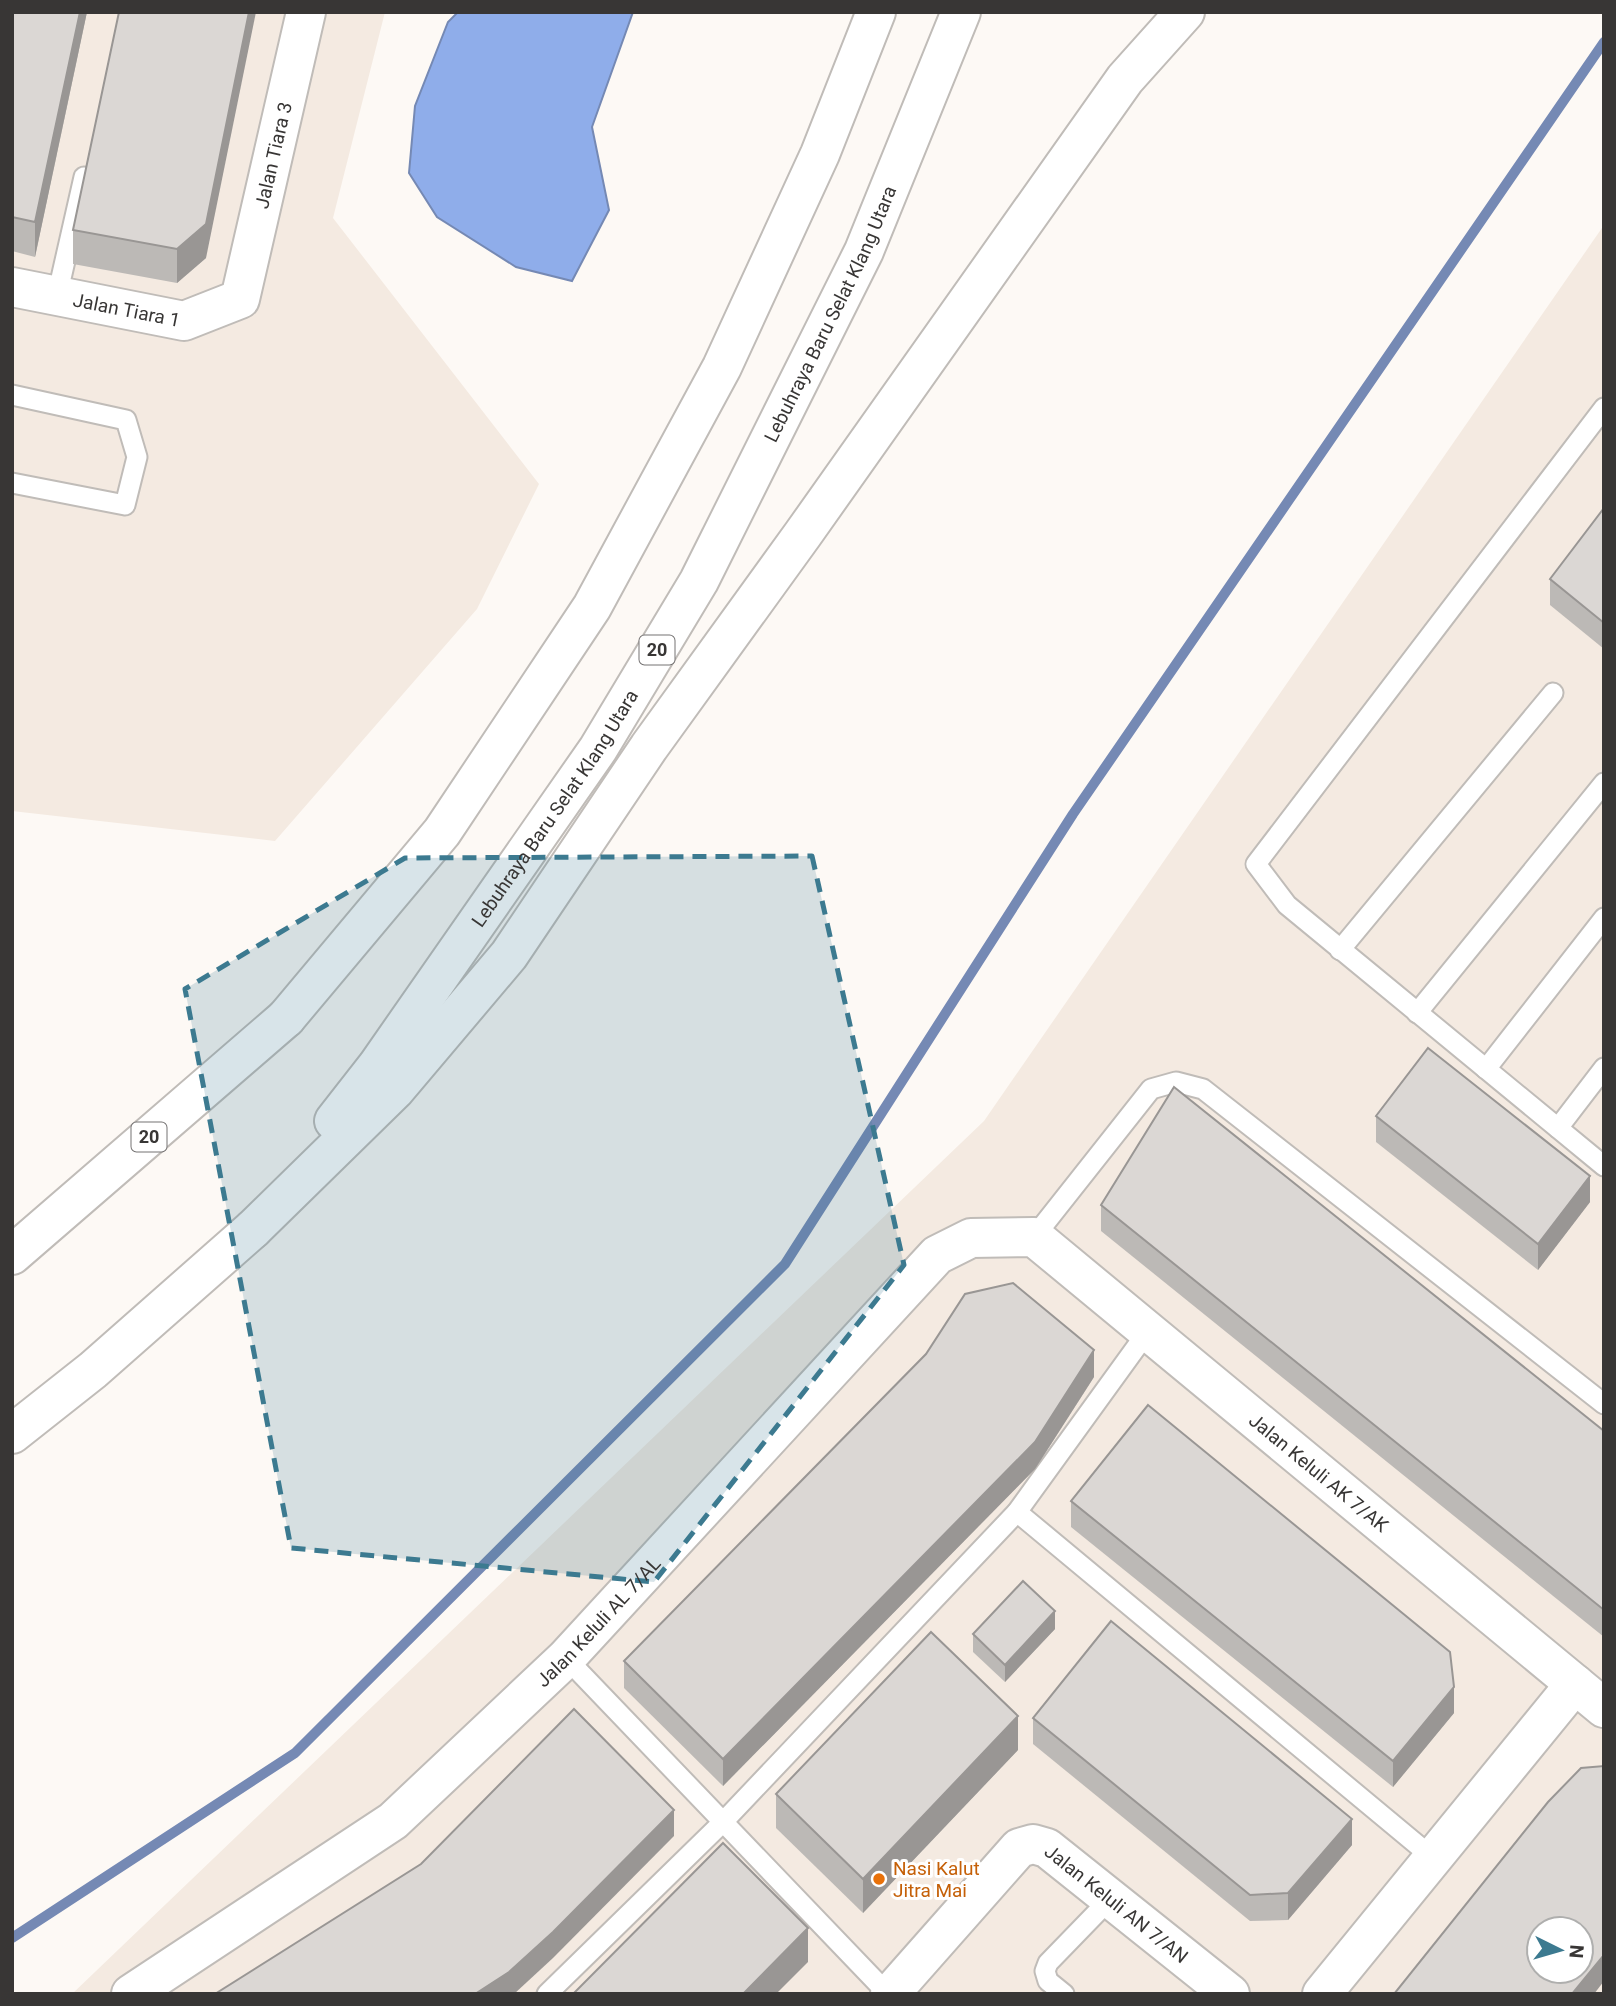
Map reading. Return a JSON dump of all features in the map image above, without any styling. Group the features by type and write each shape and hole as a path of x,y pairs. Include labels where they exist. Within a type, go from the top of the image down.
{"main road":[{"name":"Jalan Tiara 3","path":"240,299 306,12"},
{"name":"20","path":"12,1255 286,1018 442,832 592,607 722,367 820,154 876,12"},
{"name":"Lebuhraya Baru Selat Klang Utara","path":"253,1229 377,1066 598,749 699,581 864,251 961,12"},
{"path":"253,1229 395,1090 509,955 649,747 1125,79 1184,13"},
{"name":"Jalan Tiara 1","path":"12,287 184,321 240,299"},
{"name":"20","path":"12,1434 93,1370 253,1229"},
{"name":"Jalan Keluli AK 7/AK","path":"1034,1237 1594,1694"},
{"name":"Jalan Keluli AL 7/AL","path":"131,1994 393,1821 566,1658 937,1255 971,1238 1034,1237"},
{"path":"1322,1994 1432,1857 1594,1694"},
{"name":"Jalan Keluli AN 7/AN","path":"889,1994 1019,1848 1033,1844 1047,1847 1230,1994"}],"lane":[{"path":"57,296 88,161"},
{"path":"12,395 126,420 137,457 125,505 12,483"},
{"path":"1604,408 1256,864 1287,905 1604,1166"},
{"path":"1340,950 1553,693"},
{"path":"1417,1013 1604,783"},
{"path":"1486,1069 1604,918"},
{"path":"1558,1128 1604,1068"},
{"path":"1034,1237 1151,1089 1176,1082 1203,1089 1604,1404"},
{"path":"547,1994 723,1822 1017,1512 1148,1331"},
{"path":"1017,1512 1432,1857"},
{"path":"566,1658 889,1994"},
{"path":"1064,1994 1048,1981 1045,1971 1048,1963 1111,1898"}],"highlighted area":[{"path":"812,856 904,1265 654,1582 291,1548 185,989 405,858"}],"shaded area":[{"path":"12,12 385,12 333,218 539,484 477,609 275,841 12,811"},
{"path":"1604,225 1604,1994 72,1994 984,1121"}],"water":[{"path":"458,12 633,12 592,127 609,210 572,281 516,267 437,217 409,173 415,106 448,22"}],"building":[{"path":"12,12 80,12 35,222 12,217"},
{"path":"119,12 249,12 206,224 177,249 73,230"},
{"path":"1604,508 1604,623 1550,579"},
{"path":"1428,1048 1590,1176 1538,1244 1376,1116"},
{"path":"1174,1087 1604,1431 1604,1610 1101,1205"},
{"path":"1013,1283 1094,1350 1035,1442 723,1759 624,1661 926,1354 965,1294"},
{"path":"1148,1405 1450,1652 1454,1687 1393,1761 1071,1501"},
{"path":"1023,1581 1055,1611 1005,1665 973,1634"},
{"path":"1111,1621 1352,1819 1288,1893 1250,1895 1033,1718"},
{"path":"931,1632 1018,1716 863,1879 776,1794"},
{"path":"574,1709 674,1810 553,1932 509,1972 475,1994 215,1994 421,1864"},
{"path":"1604,1766 1604,1955 1595,1966 1595,1915 1525,1915 1525,1985 1579,1985 1572,1994 1394,1994 1548,1802 1581,1768"},
{"path":"723,1843 808,1928 743,1994 573,1994"}],"waterway":[{"path":"12,1938 295,1753 785,1264 1073,814 1604,42"}],"place":[{"name":"Nasi Kalut Jitra Mai","path":"879,1879"}]}
